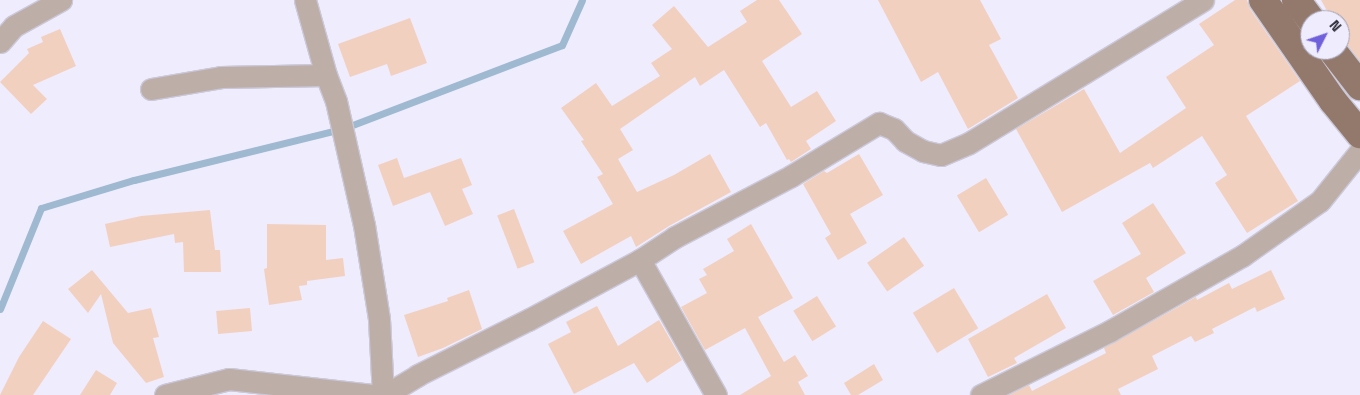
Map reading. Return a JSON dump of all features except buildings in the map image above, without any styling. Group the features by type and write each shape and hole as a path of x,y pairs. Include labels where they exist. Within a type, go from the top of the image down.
{"main road":[{"path":"1263,0 1333,101 1360,134"},
{"path":"1340,60 1360,86"}],"street":[{"path":"0,42 14,26 61,0"},
{"path":"305,0 326,75 336,101 364,225 379,319 384,395 640,260 675,237 791,176 879,123 894,129 905,141 923,151 941,155 969,143 1203,0"},
{"path":"151,89 221,77 326,75"},
{"path":"981,395 1110,331 1242,256 1320,201 1360,151"},
{"path":"640,260 716,395"},
{"path":"166,395 229,379 372,395"}],"waterway":[{"path":"0,309 41,208 134,180 342,129 562,45 582,0"}]}
